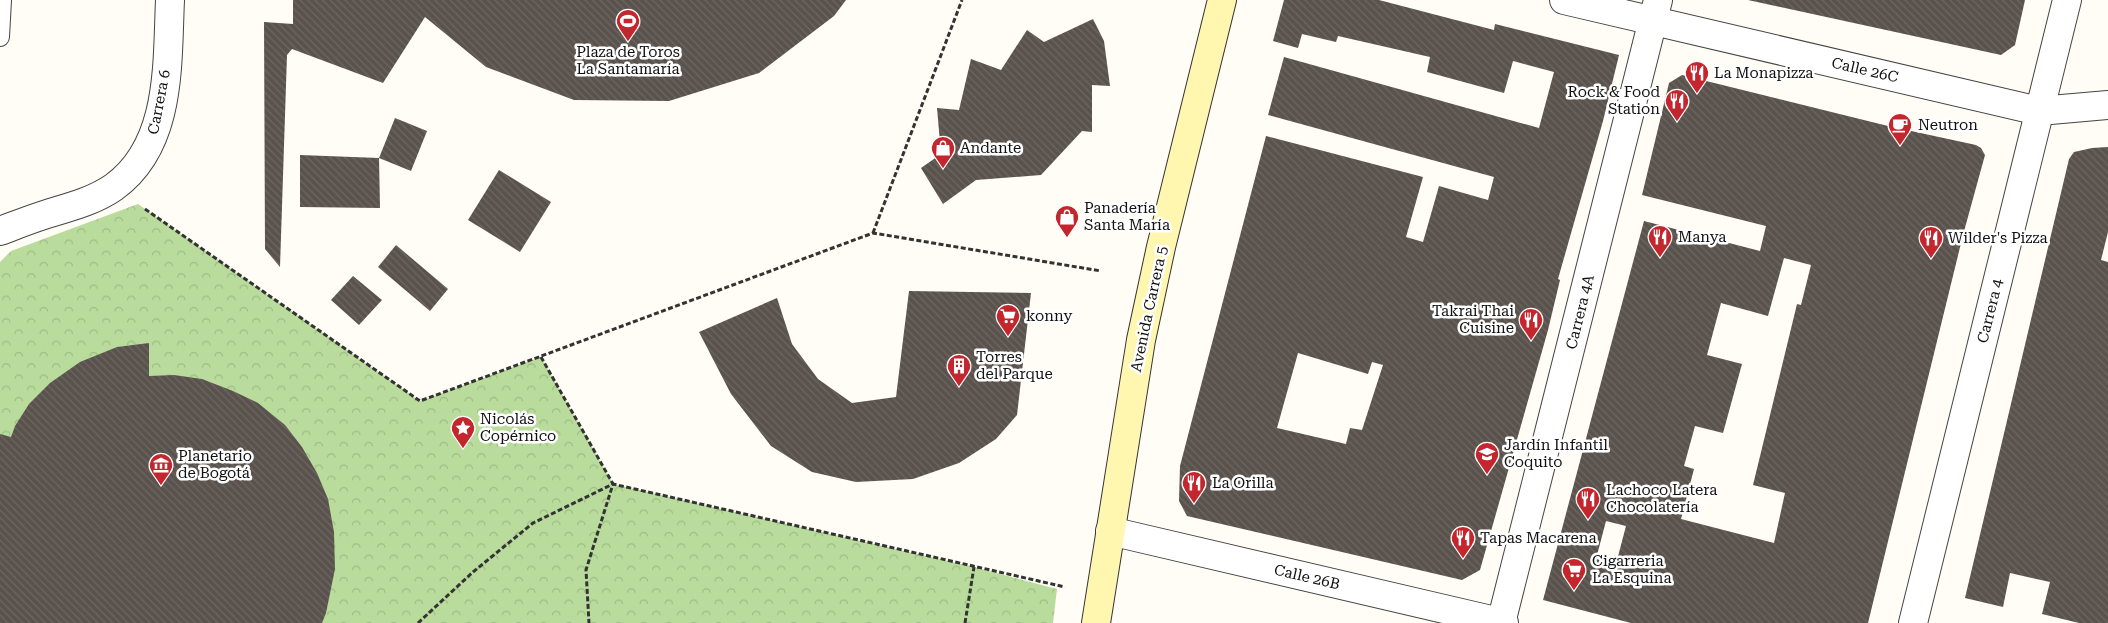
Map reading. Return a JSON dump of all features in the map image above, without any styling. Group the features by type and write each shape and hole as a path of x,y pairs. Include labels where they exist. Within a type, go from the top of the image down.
{"main road":[{"name":"Avenida Carrera 5","path":"1096,623 1141,340 1161,247 1222,0"}],"street":[{"name":"Carrera 6","path":"0,231 73,206 113,187 136,168 150,144 158,122 166,76 170,0"},
{"name":"Calle 26C","path":"1564,0 1655,10 2040,111 2108,105"},
{"name":"Carrera 4","path":"1913,623 2067,0"},
{"name":"Carrera 4A","path":"1502,623 1655,10"},
{"name":"Calle 26B","path":"1110,531 1502,623"}],"lane":[{"path":"0,37 2,0"}],"path":[{"path":"873,234 962,0"},
{"path":"113,187 420,401 873,234 1101,272"},
{"path":"541,357 613,484 586,570 589,623"},
{"path":"418,623 473,572 533,523 613,484 1070,588"},
{"path":"966,623 974,566"}],"green space":[{"path":"138,204 420,401 541,357 613,484 974,567 1057,589 1053,623 0,623 0,262 11,251"}],"building":[{"name":"Plaza de Toros La Santamaría","path":"293,0 846,0 834,16 759,73 669,101 574,100 486,67 425,17 383,83 292,49 287,55 280,267 265,249 264,22 293,24"},
{"path":"1284,0 1379,0 1494,30 1495,24 1619,55 1603,121 1558,279 1560,280 1548,330 1480,570 1462,580 1187,516 1179,501 1180,466 1266,136 1423,177 1406,237 1423,242 1439,186 1488,200 1494,177 1268,115 1284,57 1539,128 1554,72 1513,61 1504,93 1427,72 1430,57 1338,36 1336,42 1302,34 1298,48 1273,41","holes":["1298,353 1368,374 1372,362 1383,365 1362,430 1350,428 1346,444 1277,428"]},
{"path":"1748,0 2025,0 2015,45 2001,55"},
{"path":"1093,19 1104,41 1110,86 1092,85 1092,132 1082,131 1041,175 976,180 943,204 921,168 941,154 937,108 959,110 971,59 1001,70 1027,30 1044,42"},
{"path":"1682,75 1888,126 1976,145 1981,148 1985,155 1963,235 1868,623 1631,623 1543,600 1644,221 1760,251 1766,226 1642,195 1669,83","holes":["1784,258 1811,265 1801,305 1797,304 1753,485 1785,493 1774,543 1681,519 1694,469 1684,466 1695,426 1723,433 1742,364 1707,355 1721,303 1768,316","1606,521 1626,526 1616,564 1596,559"]},
{"path":"395,118 427,131 411,171 379,158"},
{"path":"2108,147 2108,232 2101,260 2108,262 2108,623 2079,623 2042,614 2050,582 2010,573 2003,607 1965,598 2069,159 2074,152"},
{"path":"300,155 379,158 380,208 300,207"},
{"path":"499,170 551,202 520,252 468,220"},
{"path":"396,245 448,289 430,311 378,267"},
{"path":"353,276 382,300 359,325 331,300"},
{"name":"Torres del Parque","path":"909,291 1031,293 1017,415 996,439 959,463 913,479 856,482 812,472 771,446 731,394 699,332 777,298 792,344 818,379 852,403 896,397"},
{"name":"Planetario de Bogotá","path":"149,343 149,376 174,375 202,379 233,391 258,403 285,425 302,447 317,473 328,499 334,532 335,569 326,613 322,623 0,623 0,434 11,437 15,426 29,404 50,383 80,362 117,347"}],"place":[{"name":"Plaza de Toros La Santamaría","path":"628,42"},
{"name":"La Monapizza","path":"1697,94"},
{"name":"Rock & Food Station","path":"1677,122"},
{"name":"Neutron","path":"1900,146"},
{"name":"Andante","path":"943,169"},
{"name":"Panadería Santa María","path":"1067,238"},
{"name":"Manya","path":"1660,258"},
{"name":"Wilder's Pizza","path":"1931,259"},
{"name":"konny","path":"1008,337"},
{"name":"Takrai Thai Cuisine","path":"1531,341"},
{"name":"Torres del Parque","path":"959,387"},
{"name":"Nicolás Copérnico","path":"463,449"},
{"name":"Jardín Infantil Coquito","path":"1487,475"},
{"name":"Planetario de Bogotá","path":"161,486"},
{"name":"La Orilla","path":"1194,504"},
{"name":"Lachoco Latera Chocolatería","path":"1588,520"},
{"name":"Tapas Macarena","path":"1463,559"},
{"name":"Cigarreria La Esquina","path":"1574,591"}]}
